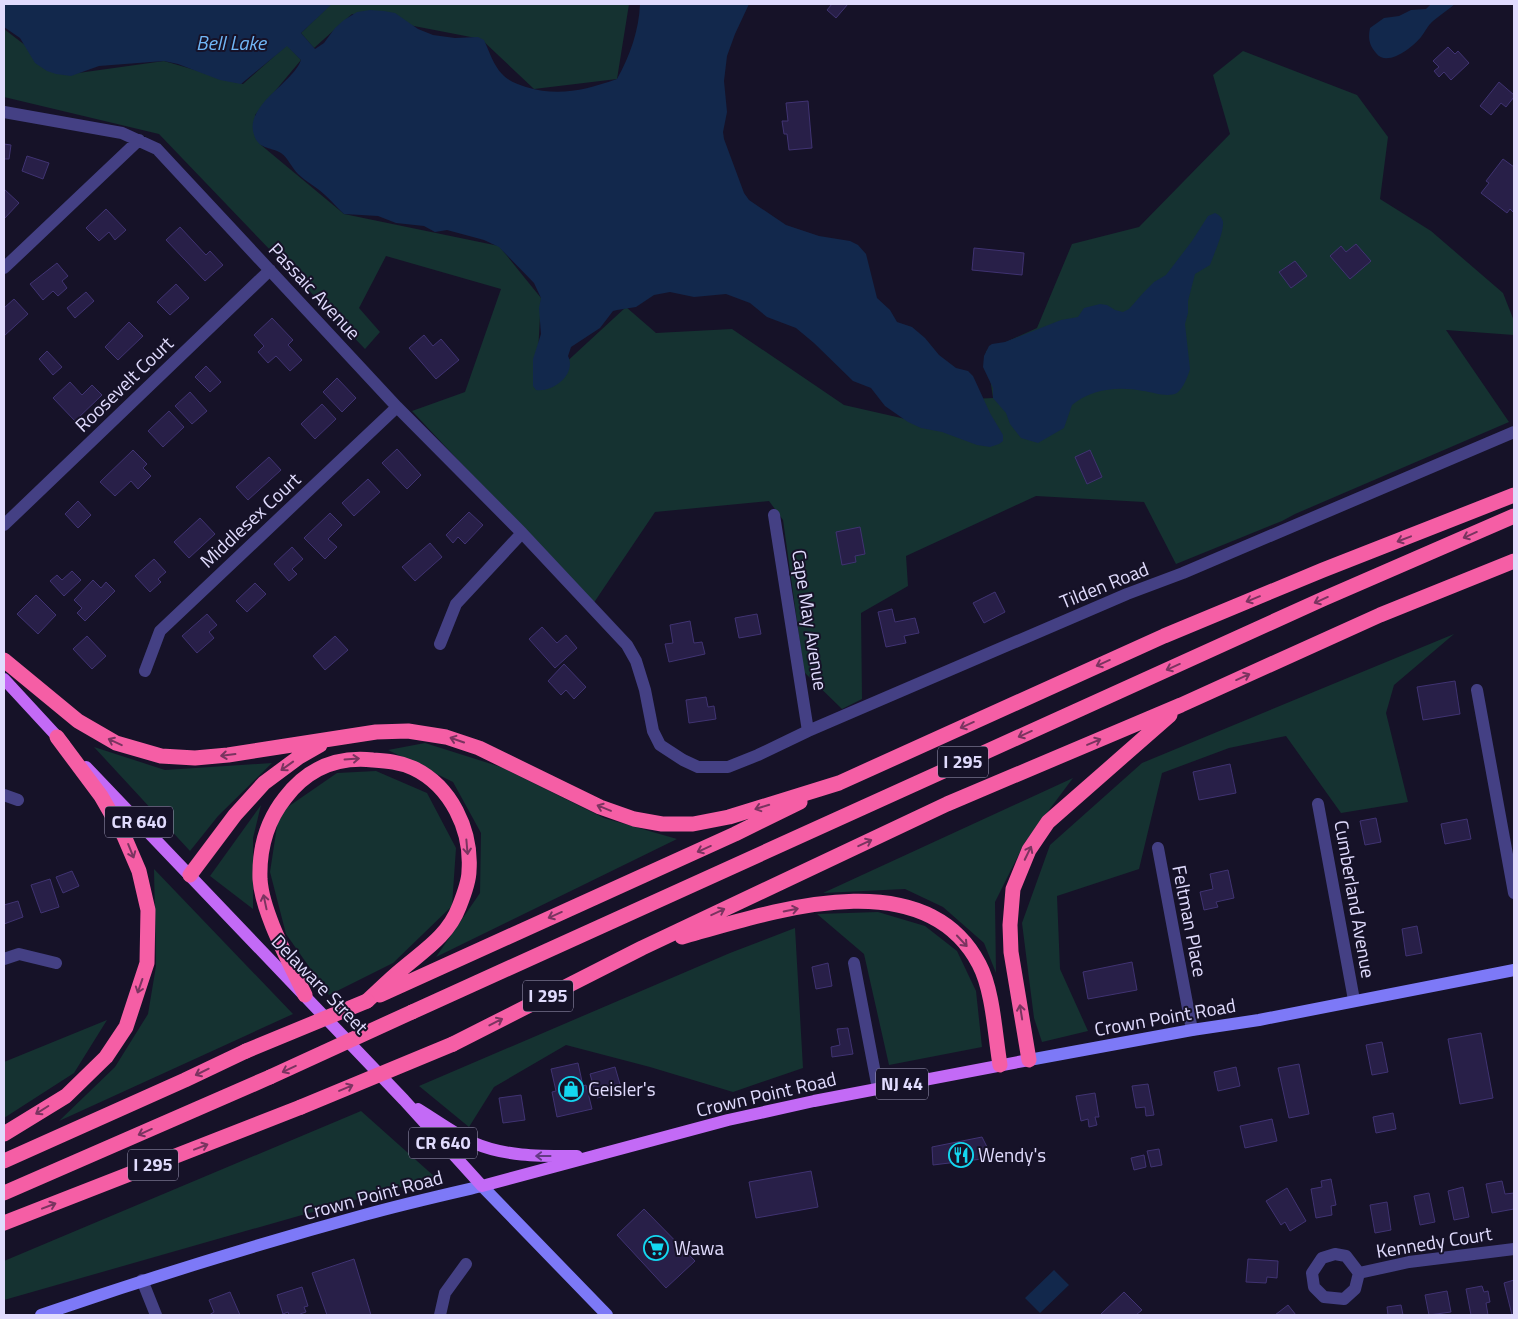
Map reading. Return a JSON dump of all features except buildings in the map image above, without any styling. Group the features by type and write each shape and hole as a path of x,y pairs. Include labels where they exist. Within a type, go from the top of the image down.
{"highway":[{"path":"4,1161 246,1051 368,1001 758,824 826,788 1164,636 1332,567 1514,496"},
{"name":"I 295","path":"4,1193 270,1077 1323,599 1514,516"},
{"name":"I 295","path":"4,1223 301,1107 453,1044 642,948 947,804 1181,705 1380,615 1514,561"},
{"path":"4,660 78,721 116,743 162,756 195,758 228,755 376,732 408,731 446,737 479,748 600,807 634,820 662,824 693,824 729,817 826,788"},
{"path":"1028,1060 1010,952 1010,925 1013,889 1029,850 1048,822 1181,705"},
{"path":"4,1134 66,1096 106,1057 126,1027 147,963 148,910 132,854 101,796 57,737"},
{"path":"190,875 235,815 264,782 328,740"},
{"path":"304,995 267,911 260,880 263,838 274,812 293,787 307,775 323,766 340,760 368,759 395,762 412,767 428,776 441,788 461,819 466,836 469,872 459,908 440,939 400,971 368,1001"},
{"path":"642,948 771,913 814,905 864,901 906,906 923,912 945,924 965,942 980,965 988,989 1000,1065"}],"main road":[{"name":"Delaware Street","path":"4,679 57,737 404,1100 482,1186 607,1315"},
{"name":"Crown Point Road","path":"41,1315 142,1280 366,1214 482,1186 728,1120 1000,1065 1192,1030 1259,1020 1514,970"},
{"path":"404,1100 475,1143 498,1151 528,1155 592,1156"}],"street":[{"name":"Passaic Avenue","path":"4,112 122,133 157,149 397,407 522,533 627,645 636,661 645,690 653,731 660,745 683,760 698,766 708,767"},
{"path":"4,268 139,140"},
{"name":"Roosevelt Court","path":"4,525 270,270"},
{"name":"Middlesex Court","path":"145,671 160,631 397,407"},
{"name":"Tilden Road","path":"708,767 728,767 1127,594 1183,573 1514,432"},
{"name":"Cape May Avenue","path":"774,515 808,731"},
{"path":"440,644 456,604 522,533"},
{"path":"1476,690 1514,893"},
{"path":"4,795 18,800"},
{"name":"Cumberland Avenue","path":"1318,804 1354,1000"},
{"name":"Feltman Place","path":"1158,848 1192,1030"},
{"path":"4,959 19,954 56,963"},
{"path":"854,963 878,1089"},
{"name":"Kennedy Court","path":"1359,1273 1409,1262 1514,1248"},
{"path":"440,1315 445,1293 466,1264"},
{"path":"142,1280 156,1315"}],"green space":[{"path":"331,4 629,4 617,79 534,89 481,39 352,14 314,48 301,33"},
{"path":"4,29 64,75 164,61 243,84 287,45 301,60 255,115 261,145 344,214 499,246 541,298 536,390 626,307 656,333 732,329 844,405 1002,441 972,399 993,398 986,351 1037,328 1072,244 1139,227 1230,134 1213,75 1243,51 1357,95 1388,137 1380,199 1431,231 1503,293 1514,321 1514,335 1446,330 1509,422 1282,521 1176,564 1144,502 1036,496 906,556 908,586 861,613 862,699 842,709 804,672 783,520 769,501 655,512 593,604 412,411 465,392 501,289 386,256 359,308 380,332 365,349 159,134 4,97"},
{"path":"1454,634 1394,685 1386,713 1408,802 1341,813 1286,736 1229,748 1162,773 1139,869 1057,896 1060,969 1088,1031 1042,1042 1034,1018 1022,923 1050,845 1142,763"},
{"path":"425,743 501,767 604,818 677,839 436,957 480,893 481,833 453,782 388,750"},
{"path":"94,747 165,770 272,763 218,816 190,851"},
{"path":"376,771 427,793 456,848 452,906 393,963 329,995 286,934 270,872 279,813 337,773"},
{"path":"1073,778 1025,842 995,902 996,973 984,943 943,907 905,889 823,893"},
{"path":"261,805 253,838 253,909 210,876"},
{"path":"154,869 293,1014 59,1121 115,1067 148,1014 156,966"},
{"path":"878,912 925,926 957,951 976,991 982,1047 889,1065 864,954 817,914"},
{"path":"795,928 803,1068 733,1092 650,1067 566,1045 494,1087 469,1127 419,1086 730,953"},
{"path":"107,1020 74,1073 4,1118 4,1062"},
{"path":"361,1111 435,1177 4,1300 4,1261"}],"water":[{"name":"Bell Lake","path":"4,4 332,4 301,33 315,49 324,43 335,28 344,20 357,12 370,10 384,11 395,13 418,29 433,35 455,38 478,37 484,40 497,67 507,79 538,90 561,92 583,89 617,79 633,43 640,4 749,4 727,56 724,81 727,112 723,132 724,139 744,193 749,200 786,225 819,236 850,241 858,245 866,254 877,298 890,310 897,322 912,327 925,338 939,355 956,368 968,371 973,376 990,413 1003,435 1003,441 990,447 977,445 942,432 921,428 908,422 885,406 871,388 853,381 796,328 767,317 750,303 726,294 694,297 670,292 654,295 636,307 613,311 600,328 571,347 568,356 569,369 562,381 549,388 536,390 533,386 533,359 541,334 539,308 541,298 534,283 499,247 484,240 447,230 435,232 424,226 396,223 378,216 344,214 322,192 304,180 281,153 257,141 253,121 257,112 289,77 301,60 287,46 241,84 220,80 178,64 164,61 99,66 71,76 56,74 47,71 35,63 20,38 4,27"},
{"path":"1431,4 1455,4 1431,23 1412,46 1400,54 1387,58 1381,57 1376,53 1370,41 1370,28 1384,18 1399,16 1411,10 1426,9"},
{"path":"1215,213 1223,220 1222,231 1210,265 1195,274 1188,301 1188,313 1185,324 1190,369 1179,391 1169,395 1124,389 1097,392 1072,405 1064,428 1038,443 1021,438 1010,424 1006,413 993,398 993,388 983,367 984,356 989,346 1005,342 1061,320 1078,317 1084,308 1100,304 1123,312 1129,309 1154,282 1166,275 1208,216"},
{"path":"1054,1270 1069,1285 1040,1313 1025,1298"}],"place":[{"name":"Geisler's","path":"571,1089"},
{"name":"Wendy's","path":"961,1155"},
{"name":"Wawa","path":"656,1248"}]}
